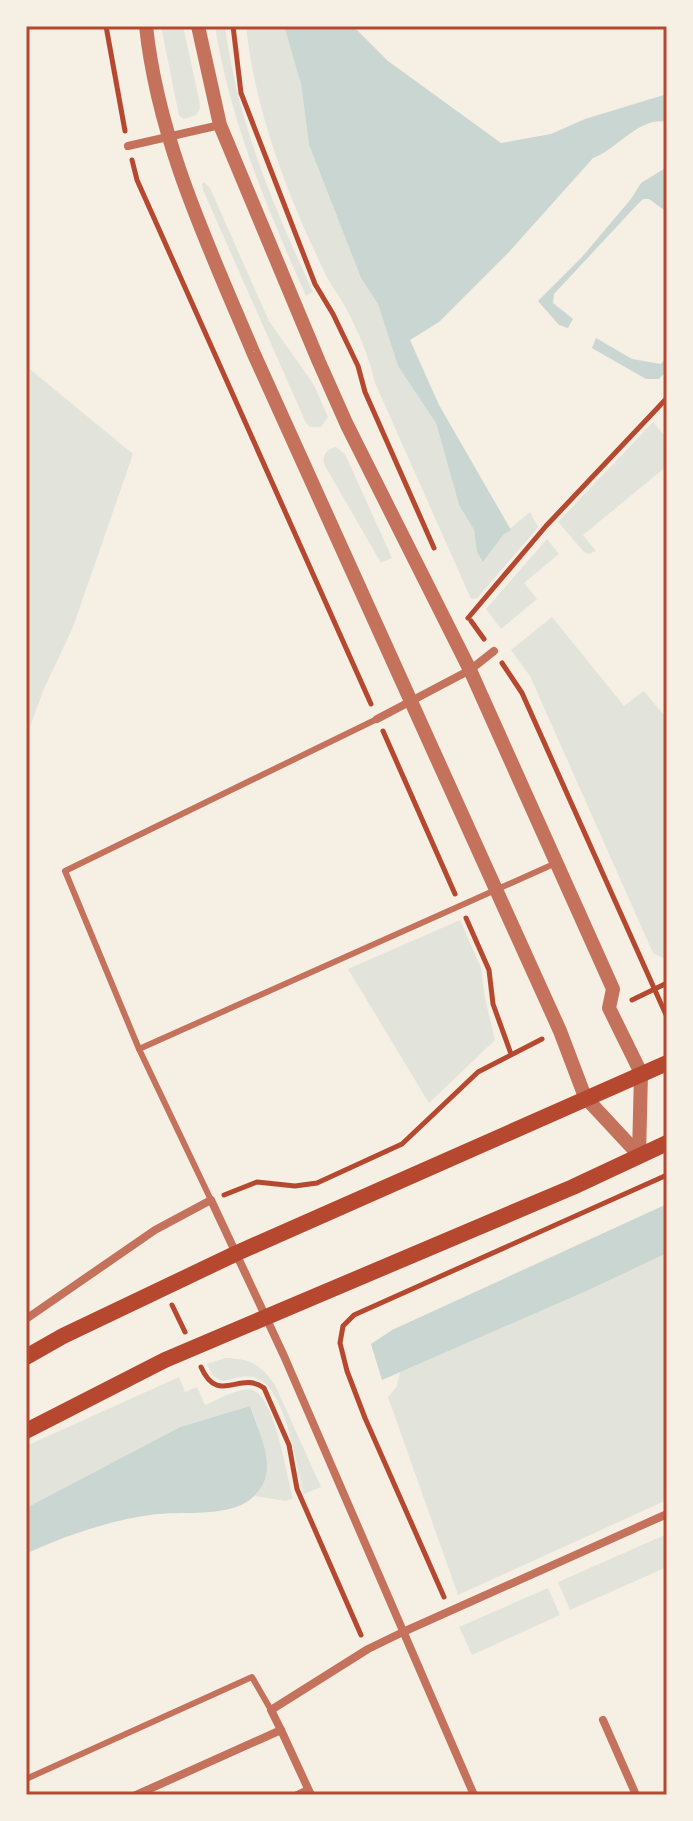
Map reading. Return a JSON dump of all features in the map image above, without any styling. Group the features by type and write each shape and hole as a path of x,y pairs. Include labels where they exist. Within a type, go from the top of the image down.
{"main road":[{"path":"26,1357 63,1336 237,1253 667,1063"},
{"path":"26,1431 165,1360 573,1187 667,1143"}],"street":[{"path":"146,26 167,136 247,339 560,1031 585,1097 639,1155"},
{"path":"198,26 220,125 347,425 470,670 613,989 609,1008 641,1073 639,1155"},
{"path":"128,146 220,125"},
{"path":"377,719 470,670 494,651"},
{"path":"26,1319 155,1230 211,1200 267,1318 474,1795"},
{"path":"310,1792 271,1710 368,1649 667,1514"},
{"path":"603,1720 636,1795"},
{"path":"136,1795 281,1730"}],"lane":[{"path":"211,1200 139,1049 65,871 377,719"},
{"path":"139,1049 558,862"},
{"path":"26,1779 252,1677 271,1710"},
{"path":"295,1795 310,1792"}],"path":[{"path":"106,26 137,180 489,970 493,1004 511,1054"},
{"path":"233,26 241,93 309,269 358,366 365,392 439,557"},
{"path":"468,618 546,526 667,398"},
{"path":"463,608 522,693 667,1017"},
{"path":"609,1008 667,983"},
{"path":"211,1200 257,1182 295,1186 317,1183 402,1144 478,1072 560,1031"},
{"path":"450,1610 365,1418 340,1343 343,1326 354,1315 449,1270 667,1175"},
{"path":"257,1383 264,1388 289,1445 297,1489 368,1649"}],"shaded area":[{"path":"161,26 183,26 200,108 196,115 184,119 179,116"},
{"path":"215,26 225,26 238,95 258,162 313,292 306,296 264,197 240,130"},
{"path":"246,26 284,26 301,84 309,145 361,278 378,304 398,366 436,423 459,505 474,530 477,552 484,561 504,534 530,512 538,527 477,598 471,599 375,383 358,332 326,275 297,212 265,121"},
{"path":"284,26 353,26 388,61 501,143 551,134 585,119 667,94 667,122 647,124 593,158 509,252 439,322 410,340 439,405 511,530 504,534 483,562 477,552 474,530 459,505 436,423 398,366 378,304 361,278 309,145 301,84"},
{"path":"667,167 664,188 667,212 649,199 643,199 635,207 554,294 553,303 573,319 568,328 559,325 538,301 582,257 641,183"},
{"path":"204,182 210,188 269,321 314,385 328,417 321,427 310,427 306,423 203,190"},
{"path":"596,338 632,359 661,364 667,357 667,370 659,379 646,379 592,348"},
{"path":"26,366 133,454 73,627 43,691 26,738"},
{"path":"653,422 667,439 667,466 583,535 596,551 585,553 558,522"},
{"path":"336,447 345,454 392,558 381,563 324,464 326,453"},
{"path":"547,539 559,554 524,583 537,599 501,629 486,609"},
{"path":"552,617 624,706 644,691 667,719 667,960 653,953 530,676 511,650"},
{"path":"460,920 481,968 495,1040 429,1103 348,969"},
{"path":"667,1204 667,1253 382,1380 371,1344 392,1330"},
{"path":"667,1253 667,1500 458,1595 388,1397 397,1386 400,1372"},
{"path":"225,1358 254,1364 270,1378 321,1487 304,1494 282,1410 264,1383 249,1376 222,1381 212,1375 207,1364"},
{"path":"179,1377 185,1392 197,1387 205,1405 241,1390 252,1390 260,1395 273,1421 293,1498 286,1501 255,1496 261,1486 265,1464 262,1440 250,1406 180,1427 26,1508 26,1446"},
{"path":"250,1406 264,1448 267,1470 260,1489 246,1502 215,1511 160,1514 118,1521 71,1535 26,1554 26,1508 180,1427"},
{"path":"667,1534 667,1567 570,1610 558,1582"},
{"path":"548,1588 560,1615 472,1655 459,1627"}]}
